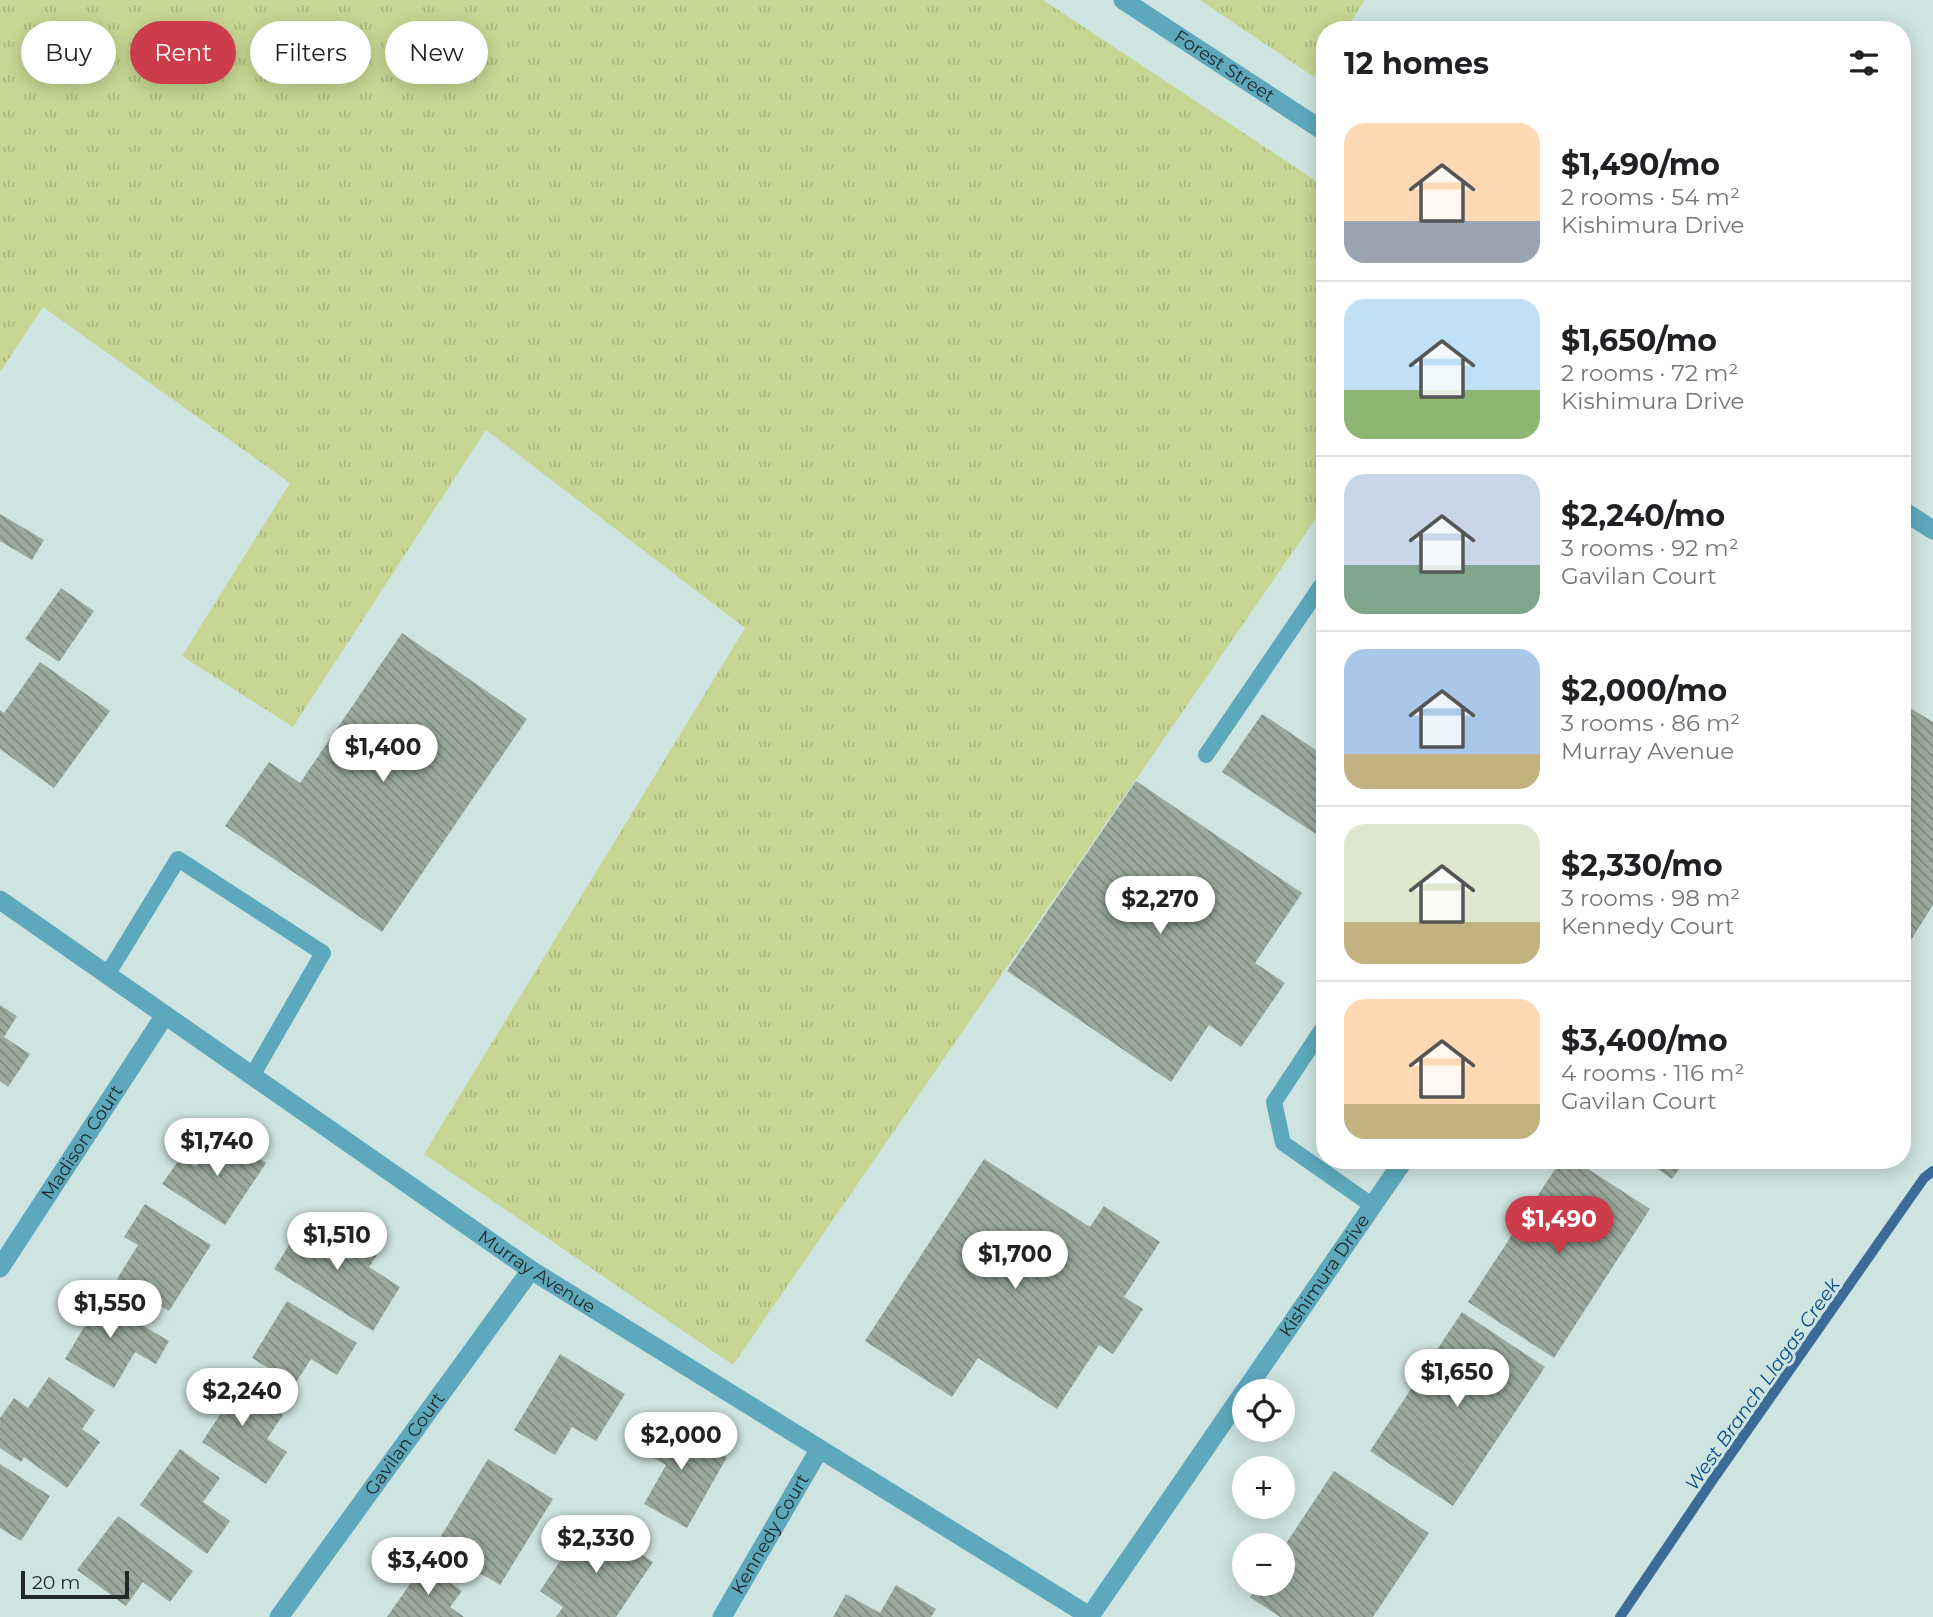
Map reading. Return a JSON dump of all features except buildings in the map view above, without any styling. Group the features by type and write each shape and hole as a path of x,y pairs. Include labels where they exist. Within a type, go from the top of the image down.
{"street":[{"name":"Forest Street","path":"1123,0 1316,126"},
{"path":"1911,516 1933,530"},
{"name":"Murray Avenue","path":"0,900 531,1270 1091,1617"},
{"name":"Madison Court","path":"0,1268 165,1015"},
{"name":"Kishimura Drive","path":"1254,1379 1398,1169"},
{"name":"Gavilan Court","path":"279,1617 531,1270"},
{"name":"Kishimura Drive","path":"1091,1617 1232,1411"},
{"name":"Kennedy Court","path":"722,1617 819,1450"}],"lane":[{"path":"1206,755 1316,593"},
{"path":"107,975 178,859 323,953 252,1076"},
{"path":"1316,1039 1274,1102 1283,1143 1316,1166"},
{"path":"1320,1169 1373,1206"}],"green space":[{"path":"0,0 1043,0 1316,181 1316,518 733,1365 424,1154 745,628 486,430 293,727 182,656 290,483 43,307 0,372"},
{"path":"1200,0 1365,0 1351,21 1316,21 1314,77"}],"waterway":[{"name":"West Branch Llagas Creek","path":"1620,1617 1924,1178 1933,1171"}]}
